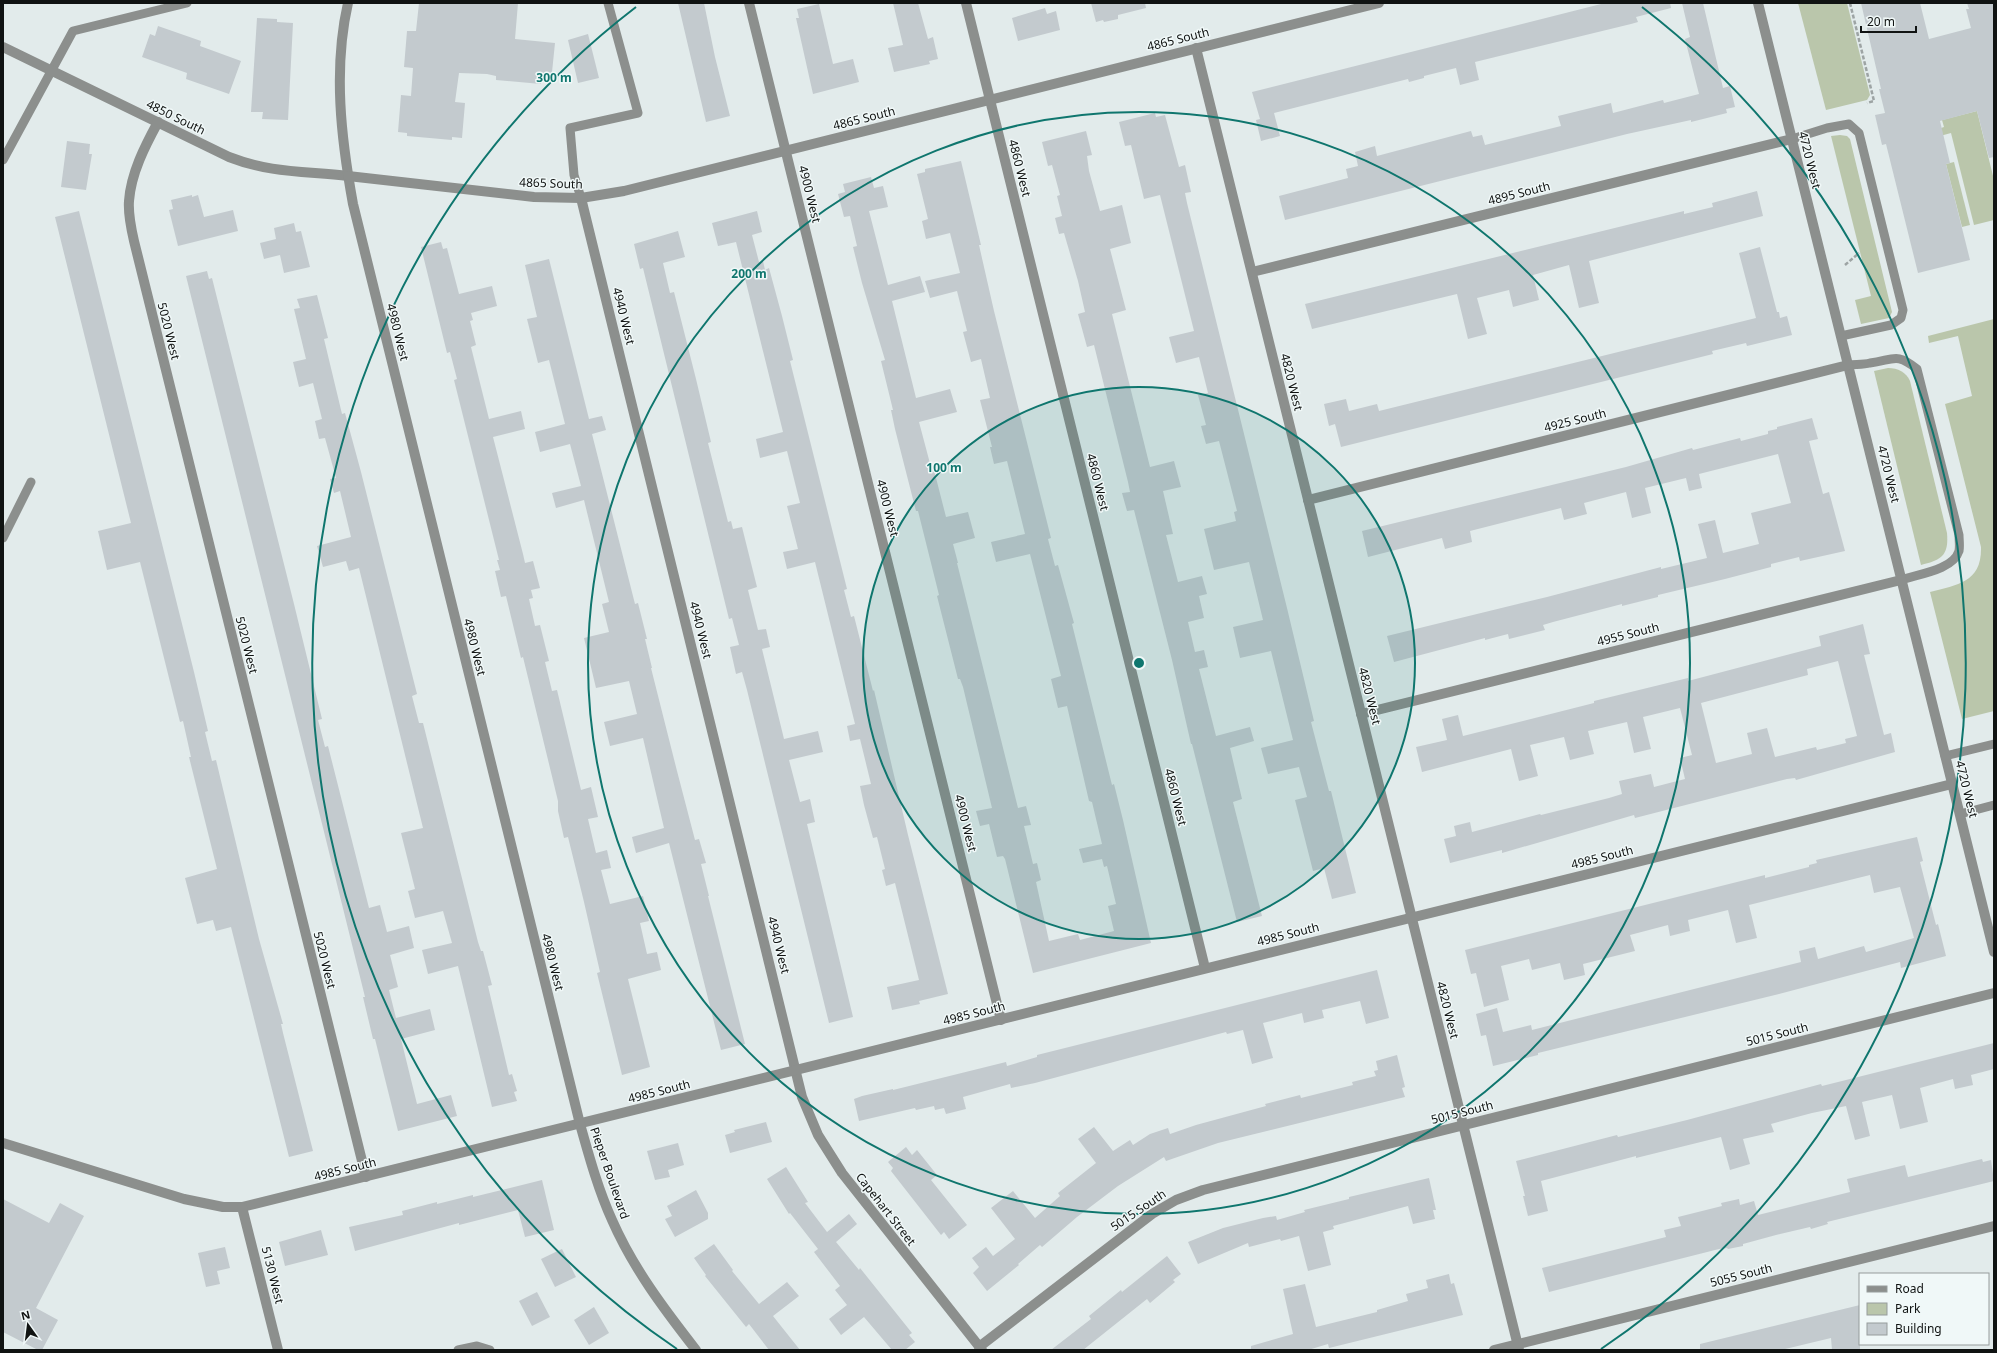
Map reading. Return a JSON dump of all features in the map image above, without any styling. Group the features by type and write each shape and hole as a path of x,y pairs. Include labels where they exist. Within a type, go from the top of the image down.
{"street":[{"name":"4980 West","path":"348,3 341,52 340,96 343,140 348,176 357,220 580,1124"},
{"name":"4900 West","path":"749,3 1001,1020"},
{"name":"4860 West","path":"966,3 1205,968"},
{"name":"4865 South","path":"348,176 534,197 581,198 624,191 1379,3"},
{"name":"4720 West","path":"1758,3 1994,952"},
{"name":"4850 South","path":"3,47 229,157 251,166 275,171 348,176"},
{"name":"4820 West","path":"1196,48 1519,1347"},
{"name":"5020 West","path":"158,122 144,147 132,182 129,201 134,241 366,1177"},
{"name":"4895 South","path":"1252,272 1792,139"},
{"name":"4940 West","path":"581,198 796,1069"},
{"name":"4925 South","path":"1308,500 1848,365"},
{"name":"4955 South","path":"1361,714 1902,580"},
{"name":"4985 South","path":"3,1143 184,1199 223,1207 242,1207 1952,784"},
{"name":"5015 South","path":"980,1348 1152,1214 1176,1200 1203,1190 1994,993"},
{"name":"Capehart Street","path":"796,1069 802,1097 818,1134 842,1173 980,1348"},
{"name":"Pieper Boulevard","path":"580,1124 600,1188 612,1220 627,1250 651,1291 696,1350"},
{"name":"5130 West","path":"242,1207 278,1350"},
{"name":"5055 South","path":"1494,1350 1519,1347 1994,1226"}],"lane":[{"path":"3,160 50,70 73,30 188,3"},
{"path":"581,198 574,175 570,128 638,113 608,3"},
{"path":"1792,139 1827,128 1849,124 1859,133 1903,310 1901,318 1891,324 1841,336"},
{"path":"1848,365 1871,363 1892,358 1906,360 1917,369 1959,535 1959,550 1954,560 1946,567 1902,580"},
{"path":"3,538 31,482"},
{"path":"1945,756 1994,744"},
{"path":"1960,814 1994,805"},
{"path":"458,1350 477,1346 490,1350"}],"path":[{"path":"1850,3 1874,101 1867,103"},
{"path":"1845,265 1859,253"}],"green space":[{"path":"1798,3 1847,3 1870,95 1867,100 1826,110"},
{"path":"1977,111 1994,180 1994,220 1974,225 1951,133 1940,136 1938,129 1944,127 1942,120"},
{"path":"1831,136 1847,136 1850,139 1892,312 1889,318 1861,324 1855,300 1871,296"},
{"path":"1954,162 1970,225 1962,227 1946,164"},
{"path":"1994,319 1994,711 1962,719 1930,592 1959,584 1966,580 1973,575 1980,559 1981,547 1945,404 1972,396 1958,336 1929,343 1928,336"},
{"path":"1888,368 1901,371 1910,381 1947,533 1947,547 1942,556 1939,559 1921,565 1874,371"}],"building":[{"path":"419,3 518,3 515,39 555,43 551,82 541,81 541,84 496,80 496,76 487,74 459,73 455,102 465,103 462,138 452,137 452,140 407,136 407,133 398,132 401,95 411,96 413,68 404,67 407,31 416,31"},
{"path":"678,3 704,3 715,57 730,116 706,122"},
{"path":"893,3 918,3 928,39 933,37 938,59 929,61 930,64 894,72 888,48 903,45"},
{"path":"1091,3 1145,3 1146,8 1118,15 1118,19 1096,22"},
{"path":"1605,3 1670,3 1671,8 1636,17 1638,22 1631,24 1475,62 1479,80 1460,85 1456,68 1424,76 1424,78 1409,82 1408,79 1274,113 1280,136 1261,141 1256,120 1260,119 1252,92"},
{"path":"1682,3 1703,3 1723,88 1730,86 1735,107 1726,109 1727,113 1691,122 1691,120 1627,134 1285,220 1279,196 1348,178 1346,169 1358,166 1355,152 1375,146 1377,156 1471,131 1473,137 1482,135 1485,145 1561,126 1558,116 1611,103 1613,113 1663,100 1664,103 1699,94 1685,39 1690,37"},
{"path":"1861,3 1920,3 1929,39 1971,28 1966,9 1969,9 1967,3 1994,3 1994,157 1989,158 1977,111 1940,121 1950,163 1946,164 1970,260 1918,273 1886,144 1882,145 1875,115 1885,113 1879,89 1881,89"},
{"path":"819,4 833,64 853,59 859,82 813,94 796,18 799,18 797,9"},
{"path":"1045,8 1047,14 1056,11 1060,30 1018,41 1012,18"},
{"path":"257,18 277,19 277,22 293,23 288,120 262,119 263,112 251,112"},
{"path":"158,26 201,41 200,46 241,61 229,94 186,79 187,73 142,57 150,34 155,36"},
{"path":"588,34 599,78 578,83 568,40"},
{"path":"1155,113 1156,117 1165,115 1179,167 1185,165 1191,192 1185,193 1187,203 1314,721 1311,722 1329,791 1331,791 1356,893 1332,899 1324,868 1313,871 1295,800 1307,797 1299,767 1268,774 1261,748 1293,740 1271,651 1240,658 1233,627 1263,620 1249,562 1214,570 1204,529 1236,521 1234,512 1237,511 1219,441 1206,444 1201,426 1206,425 1198,395 1208,393 1199,357 1176,363 1169,337 1194,331 1160,195 1144,199 1131,145 1125,146 1119,122"},
{"path":"1086,131 1092,155 1087,156 1089,171 1100,211 1122,205 1131,243 1110,249 1126,310 1112,314 1150,467 1174,461 1181,487 1163,491 1173,534 1166,535 1178,582 1202,576 1207,594 1199,596 1204,618 1188,622 1195,652 1204,650 1208,667 1199,669 1216,736 1250,727 1254,741 1230,748 1242,799 1233,802 1262,916 1237,922 1191,744 1172,660 1134,510 1127,511 1122,493 1130,492 1128,482 1094,345 1087,347 1078,314 1085,312 1078,281 1064,233 1059,234 1055,218 1062,216 1057,196 1060,195 1052,165 1048,166 1042,142"},
{"path":"67,141 90,144 89,154 92,154 86,190 61,187"},
{"path":"961,161 981,245 979,245 994,311 1051,538 1048,539 1055,566 1058,565 1074,623 1072,624 1112,785 1114,784 1123,820 1151,943 1033,973 1005,859 1003,856 997,857 989,824 980,826 976,811 992,808 963,687 960,679 958,679 937,596 939,595 918,511 916,511 895,429 891,410 893,410 881,361 885,360 853,247 857,246 850,216 844,217 838,194 845,192 843,184 871,177 874,188 883,186 888,207 869,211 888,285 920,276 925,292 892,301 916,398 950,389 957,412 919,422 932,471 934,470 946,517 968,512 975,538 953,544 1018,808 1026,806 1031,825 1024,826 1033,864 1037,863 1041,880 1036,882 1049,941 1078,934 1080,940 1114,931 1108,906 1116,904 1107,866 1104,867 1102,859 1083,863 1079,849 1102,844 1092,802 1089,801 1067,706 1058,708 1051,679 1061,676 1030,554 996,562 991,542 1025,534 1007,461 994,464 990,447 992,447 980,400 990,398 981,359 971,362 963,332 967,331 957,291 930,298 925,281 960,273 950,233 926,239 922,221 928,219 917,174 925,172 925,169"},
{"path":"1757,191 1763,216 1589,261 1599,303 1579,308 1569,265 1533,275 1539,300 1513,307 1509,290 1477,298 1487,334 1468,339 1457,294 1312,329 1305,304 1684,211 1684,214 1713,207 1712,203"},
{"path":"192,195 192,197 198,195 204,217 233,210 238,231 178,246 169,210 173,209 171,200"},
{"path":"79,211 194,672 208,731 205,732 212,761 216,760 259,939 283,1024 281,1024 283,1033 313,1151 289,1157 231,927 216,931 213,920 197,924 185,878 217,869 189,757 191,757 183,721 180,722 140,562 107,570 98,531 131,523 55,217"},
{"path":"757,211 762,232 752,235 759,262 763,261 765,270 769,268 782,316 793,360 790,361 847,589 844,590 851,617 854,616 873,691 874,690 908,835 948,994 919,1001 920,1004 892,1010 887,987 919,980 895,883 886,886 882,870 885,869 877,837 873,838 864,805 860,786 871,784 860,739 850,741 847,726 855,724 815,562 787,569 783,552 798,549 787,506 800,503 787,451 760,458 756,439 783,432 736,242 718,246 712,223"},
{"path":"294,223 296,232 301,231 310,267 284,273 280,255 264,259 260,243 276,239 274,228"},
{"path":"678,231 685,257 663,263 670,293 674,292 696,379 711,442 708,443 728,522 731,521 733,529 742,527 757,587 748,590 758,630 766,629 770,647 762,649 784,739 818,731 823,752 789,760 800,802 810,799 815,822 807,824 853,1017 829,1023 747,690 742,672 736,674 730,647 739,645 732,618 729,619 643,268 640,269 634,244"},
{"path":"441,242 443,249 447,248 459,294 492,286 497,306 471,313 473,320 470,321 476,345 471,347 489,419 521,411 525,429 493,437 525,563 533,561 540,588 531,590 533,598 529,599 535,626 540,625 549,661 545,662 552,691 557,690 581,790 591,787 598,817 588,819 596,853 607,850 611,868 601,870 610,904 643,896 649,921 640,923 647,954 657,952 661,970 628,979 650,1067 622,1075 597,973 600,972 584,902 568,837 564,838 558,811 558,801 523,657 521,658 506,596 501,597 495,571 500,570 497,560 499,560 454,380 457,379 450,352 447,353 421,247"},
{"path":"1760,247 1777,312 1779,312 1780,318 1787,316 1792,335 1747,346 1746,343 1712,351 1713,354 1341,447 1335,424 1329,426 1324,404 1346,399 1349,411 1377,404 1379,411 1756,318 1739,253"},
{"path":"549,259 589,419 602,416 606,430 592,434 635,604 638,603 647,639 645,639 651,668 695,840 699,839 706,863 701,864 745,1044 721,1050 669,843 636,853 632,837 664,828 643,738 610,746 604,722 637,714 629,681 596,688 584,638 609,632 602,604 609,602 584,500 556,508 552,493 581,486 570,444 540,452 535,432 565,424 549,360 538,363 527,319 537,317 525,265"},
{"path":"207,271 209,279 212,278 322,719 318,720 325,747 328,746 369,908 380,905 387,932 409,926 414,948 390,955 398,987 389,990 396,1018 430,1009 435,1030 401,1039 417,1104 451,1095 457,1116 398,1131 375,1039 373,1039 363,997 365,997 186,276"},
{"path":"317,295 328,338 324,339 342,414 345,413 361,472 417,694 412,696 419,723 423,723 478,942 481,951 483,951 492,985 488,986 509,1075 512,1074 517,1091 514,1092 517,1101 492,1107 458,966 428,974 422,950 452,943 443,911 415,918 408,891 415,889 401,833 423,828 359,568 349,571 346,561 323,567 317,546 351,537 340,491 334,493 330,479 336,478 325,438 319,439 315,421 322,419 313,383 299,387 293,362 306,359 294,309 300,308 297,299"},
{"path":"1812,418 1818,439 1809,441 1823,494 1829,492 1845,551 1800,561 1799,557 1771,564 1771,567 1658,595 1658,597 1622,606 1622,604 1553,622 1543,625 1545,630 1509,639 1508,634 1485,640 1485,638 1394,662 1387,636 1547,597 1661,567 1661,569 1707,558 1698,524 1715,520 1723,553 1759,544 1751,513 1791,503 1778,454 1699,474 1702,488 1689,491 1686,478 1645,488 1651,513 1632,518 1626,492 1584,503 1587,514 1564,520 1561,508 1470,531 1472,542 1445,549 1442,538 1368,557 1362,531 1626,467 1692,448 1693,450 1740,438 1741,441 1768,434 1768,431 1777,429 1777,427"},
{"path":"1863,624 1870,654 1864,655 1884,735 1891,733 1895,752 1796,780 1795,778 1787,779 1635,818 1634,815 1502,853 1502,850 1450,863 1444,839 1456,836 1454,826 1470,822 1472,832 1609,798 1622,794 1619,781 1651,774 1654,787 1685,779 1680,758 1692,755 1680,708 1643,717 1651,749 1634,753 1627,722 1588,731 1594,754 1570,760 1564,737 1530,745 1538,776 1519,781 1511,749 1422,772 1416,747 1447,740 1442,719 1458,715 1463,736 1594,703 1594,701 1688,678 1688,681 1821,646 1819,636","holes":["1838,661 1857,736 1845,739 1846,743 1817,750 1816,747 1775,757 1767,728 1747,733 1752,754 1716,763 1701,703 1808,675 1807,669"]},
{"path":"1917,837 1923,861 1920,862 1936,925 1938,924 1946,956 1901,968 1900,962 1779,994 1538,1053 1538,1055 1493,1066 1486,1035 1481,1036 1476,1014 1497,1008 1503,1032 1531,1025 1532,1030 1801,962 1799,951 1815,947 1818,959 1864,946 1866,952 1914,938 1900,887 1874,893 1870,875 1749,905 1757,938 1736,943 1728,910 1688,920 1690,931 1670,936 1668,925 1630,935 1635,951 1583,964 1585,975 1564,980 1560,963 1532,970 1529,959 1501,966 1509,1000 1484,1007 1476,973 1471,974 1465,950 1765,875 1765,878 1809,867 1809,865 1817,863 1816,860"},
{"path":"1377,970 1389,1018 1366,1024 1360,1001 1322,1010 1324,1018 1304,1023 1302,1013 1263,1023 1273,1058 1252,1064 1243,1030 1227,1034 1226,1032 1035,1083 1011,1088 1010,1084 963,1097 966,1109 946,1114 944,1108 935,1110 934,1106 916,1110 915,1108 859,1121 854,1099 862,1096 893,1090 1006,1062 1007,1066 1037,1057 1037,1055"},
{"path":"1994,1043 1994,1069 1971,1075 1973,1085 1955,1089 1953,1079 1920,1088 1928,1122 1900,1129 1892,1095 1862,1102 1870,1136 1855,1140 1846,1106 1812,1113 1771,1124 1774,1132 1743,1139 1750,1164 1730,1170 1721,1137 1636,1158 1636,1156 1541,1181 1548,1211 1528,1216 1523,1196 1525,1196 1516,1161 1617,1135 1618,1137 1687,1120 1821,1084 1822,1086"},
{"path":"1397,1055 1405,1087 1402,1088 1405,1097 1218,1143 1166,1161 1164,1157 1118,1186 1077,1217 1042,1247 1040,1245 1018,1264 1019,1265 987,1291 973,1273 979,1267 972,1258 986,1247 993,1256 1015,1239 991,1208 1013,1191 1035,1218 1060,1196 1058,1193 1096,1163 1078,1139 1094,1127 1113,1151 1130,1140 1133,1145 1150,1134 1168,1128 1170,1134 1196,1125 1266,1106 1265,1104 1300,1095 1301,1098 1353,1085 1352,1082 1376,1076 1374,1071 1378,1070 1376,1061"},
{"path":"766,1122 772,1142 730,1153 725,1135 735,1132 734,1130"},
{"path":"678,1143 684,1165 668,1170 670,1177 655,1180 647,1151"},
{"path":"906,1147 912,1155 917,1150 937,1175 931,1180 967,1225 949,1239 944,1232 941,1235 891,1171 893,1168 888,1162"},
{"path":"1982,1159 1983,1162 1991,1160 1994,1181 1827,1222 1828,1224 1811,1229 1810,1227 1776,1235 1743,1244 1743,1246 1719,1249 1549,1292 1542,1268 1666,1237 1664,1230 1681,1226 1678,1217 1722,1206 1721,1203 1739,1199 1740,1205 1754,1201 1758,1215 1850,1192 1847,1179 1905,1165 1908,1177"},
{"path":"786,1167 808,1202 805,1203 827,1232 849,1214 857,1224 836,1242 859,1270 860,1268 912,1333 909,1335 915,1342 905,1350 892,1350 864,1317 841,1335 829,1319 847,1305 835,1290 840,1286 814,1252 818,1249 790,1213 789,1214 767,1179"},
{"path":"1429,1178 1436,1210 1433,1210 1435,1219 1413,1224 1408,1206 1333,1226 1334,1229 1323,1232 1331,1265 1308,1271 1299,1236 1249,1247 1248,1243 1198,1264 1188,1242 1223,1228 1276,1216 1277,1220 1305,1212 1304,1210 1349,1199 1349,1197"},
{"path":"542,1180 554,1230 525,1237 518,1210 459,1225 459,1223 355,1251 349,1227 403,1215 402,1211 437,1202 437,1204 473,1195 473,1197"},
{"path":"696,1190 708,1213 708,1219 675,1237 665,1219 672,1216 667,1206"},
{"path":"3,1199 49,1223 60,1203 84,1216 36,1308 58,1320 42,1350 38,1350 3,1332"},
{"path":"321,1230 328,1255 285,1266 279,1242"},
{"path":"714,1244 733,1270 732,1271 759,1304 787,1282 799,1296 773,1316 800,1350 769,1350 749,1324 746,1327 705,1276 706,1275 694,1258"},
{"path":"225,1247 230,1268 217,1271 220,1284 206,1287 198,1253"},
{"path":"562,1249 576,1277 555,1287 541,1259"},
{"path":"1167,1256 1181,1274 1173,1280 1175,1282 1150,1303 1147,1299 1083,1350 1051,1350 1091,1319 1089,1316 1121,1290 1122,1292"},
{"path":"1449,1274 1451,1284 1454,1283 1463,1315 1329,1348 1328,1344 1308,1350 1251,1350 1251,1346 1293,1334 1283,1289 1305,1284 1316,1327 1377,1312 1377,1310 1408,1301 1406,1294 1428,1288 1426,1280"},
{"path":"537,1292 550,1317 532,1326 519,1301"},
{"path":"1859,1305 1860,1350 1832,1350 1831,1338 1781,1350 1700,1350 1700,1344"},
{"path":"594,1307 609,1333 589,1345 574,1320"}]}
